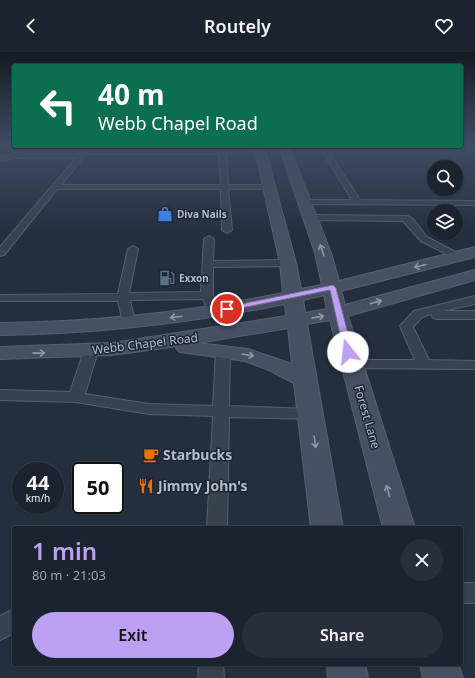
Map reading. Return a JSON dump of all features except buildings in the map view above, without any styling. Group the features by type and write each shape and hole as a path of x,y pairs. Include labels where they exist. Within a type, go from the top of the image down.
{"main road":[{"path":"266,174 288,263 294,297 327,526"},
{"name":"Forest Lane","path":"294,174 323,253 351,364 398,526"},
{"name":"Webb Chapel Road","path":"0,330 51,329 129,322 211,303 294,297 475,252"},
{"name":"Webb Chapel Road","path":"0,353 91,351 125,348 297,320 338,313 475,275"},
{"path":"125,348 182,348 223,351 259,357 290,370 306,380"},
{"path":"346,666 348,678"},
{"path":"440,666 443,678"}],"lane":[{"path":"0,252 66,174"},
{"path":"224,174 227,230"},
{"path":"340,174 358,202"},
{"path":"55,187 269,187"},
{"path":"304,202 475,203"},
{"path":"310,218 405,218 410,220 419,235 424,239 458,256"},
{"path":"0,298 123,297 211,303 208,264 209,239"},
{"path":"129,322 123,297 133,249"},
{"path":"208,264 288,263"},
{"path":"424,364 406,326 418,314 475,300"},
{"path":"418,314 475,315"},
{"path":"76,396 91,351"},
{"path":"217,526 223,351"},
{"path":"351,364 475,365"},
{"path":"0,395 76,396 149,409 311,414"},
{"path":"463,593 475,593"},
{"path":"0,629 12,621"},
{"path":"210,678 211,666"}],"place":[{"name":"Diva Nails","path":"165,214"},
{"name":"Exxon","path":"167,278"},
{"name":"Starbucks","path":"151,455"},
{"name":"Jimmy John's","path":"146,486"}],"route":[{"path":"227,309 294,297 333,288 348,352"}]}
